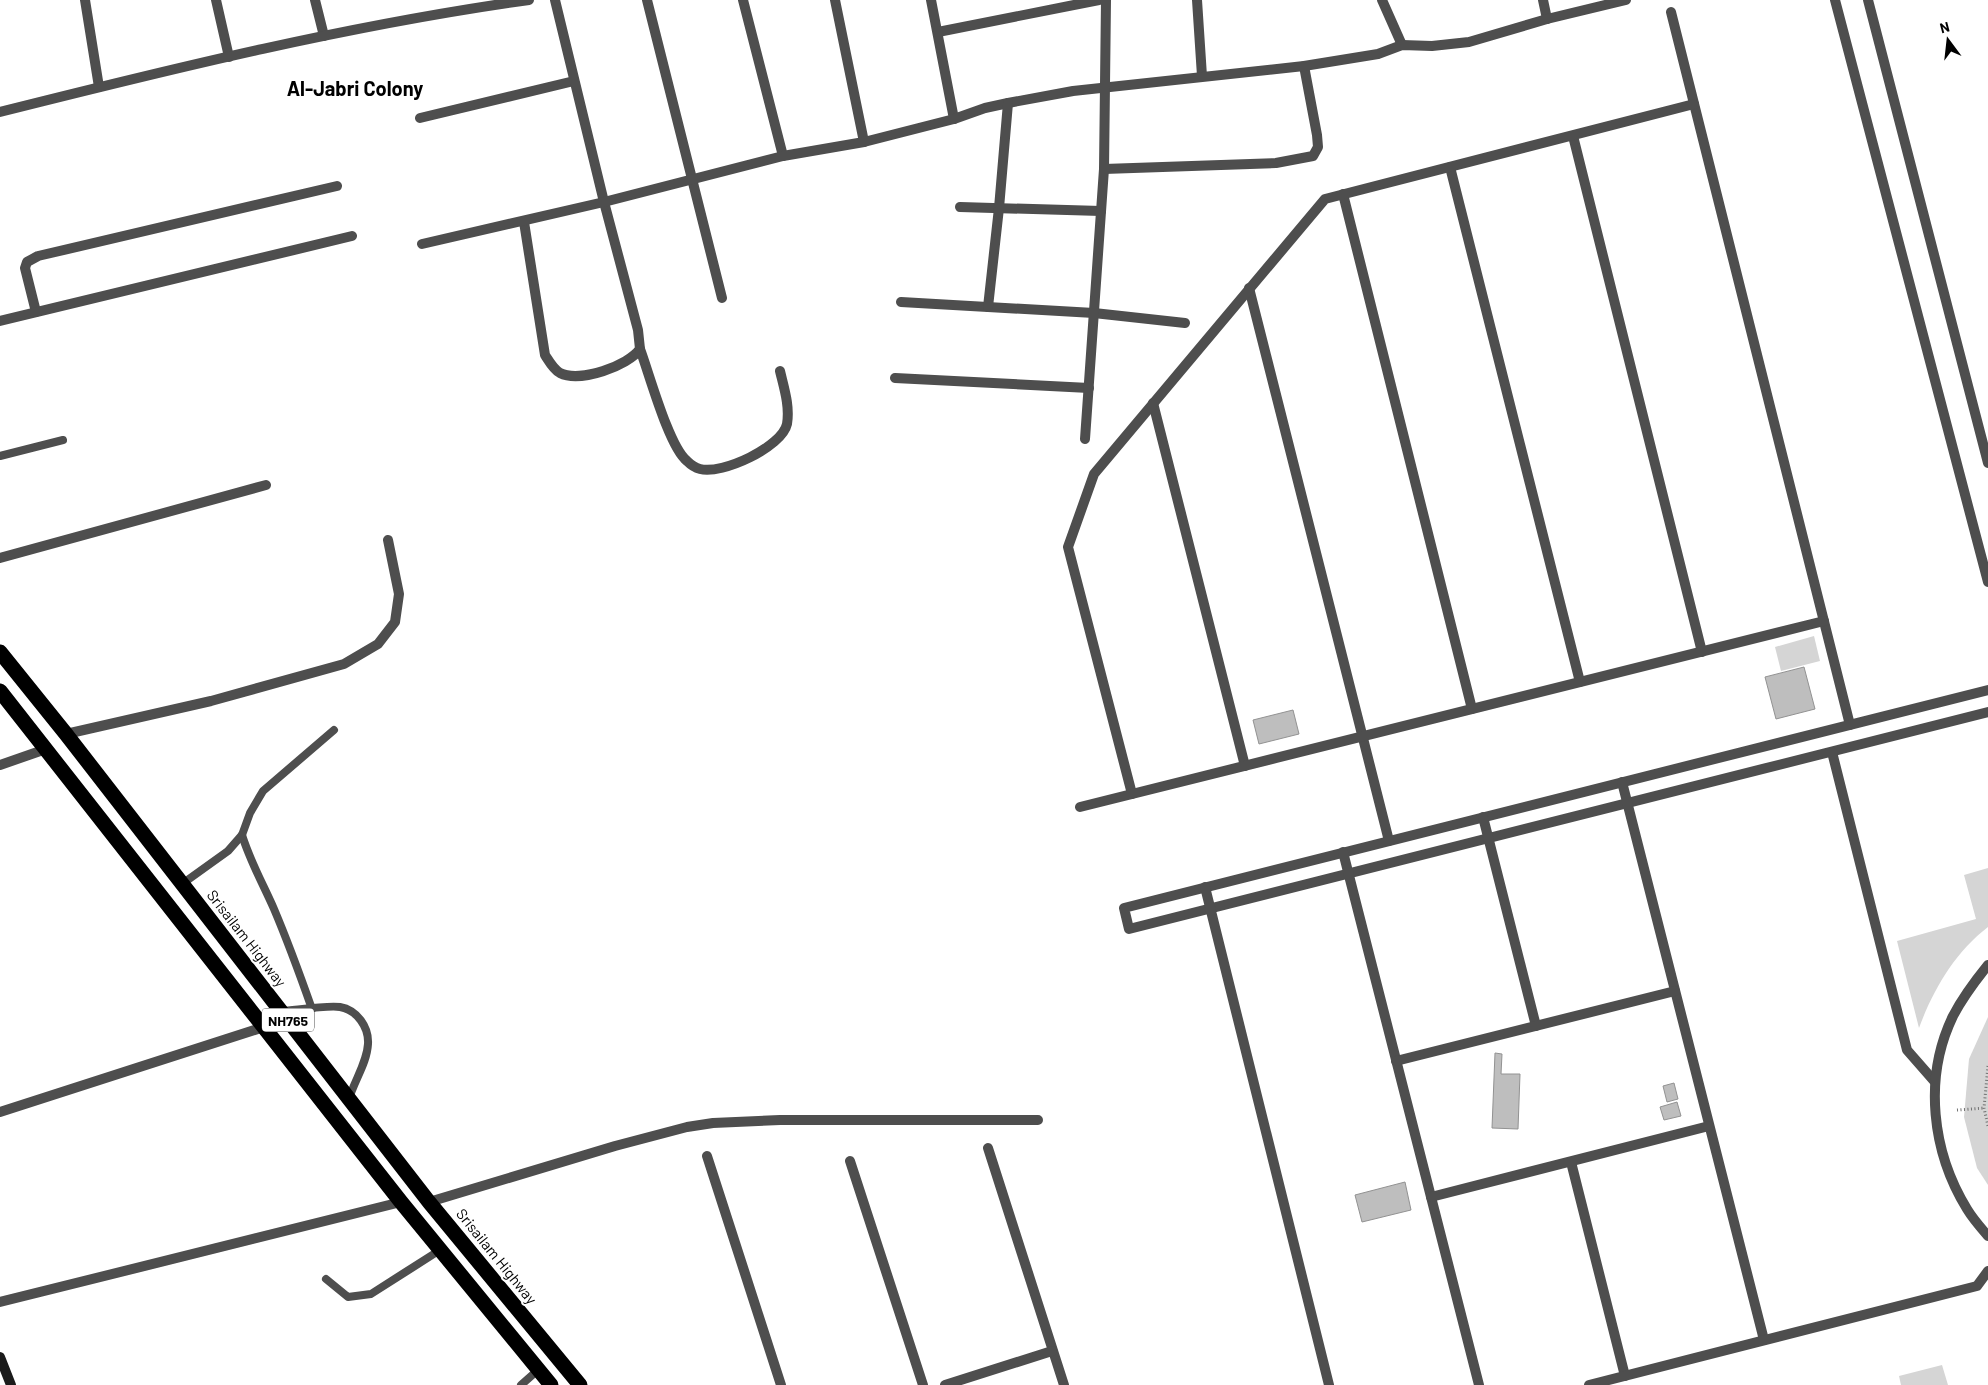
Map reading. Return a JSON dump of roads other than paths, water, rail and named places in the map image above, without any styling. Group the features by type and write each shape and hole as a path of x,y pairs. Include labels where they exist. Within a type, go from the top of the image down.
{"highway":[{"name":"Srisailam Highway","path":"0,652 66,734 429,1202 580,1385"},
{"name":"NH765","path":"0,691 401,1202 551,1385"}],"street":[{"path":"85,0 99,87"},
{"path":"216,0 229,57"},
{"path":"315,0 324,36"},
{"path":"0,112 99,87 324,36 529,0"},
{"path":"555,0 604,202 638,330 640,349 668,432 685,460 700,469 723,468 757,454 777,440 787,426 788,403 780,371"},
{"path":"647,0 722,298"},
{"path":"743,0 784,156"},
{"path":"835,0 864,142"},
{"path":"931,0 954,119"},
{"path":"938,32 1099,0"},
{"path":"1085,439 1104,169 1106,0"},
{"path":"1197,0 1202,76"},
{"path":"1382,0 1402,45"},
{"path":"1543,0 1547,19"},
{"path":"422,244 524,222 784,156 864,142 1008,103 1073,91 1304,66 1378,54 1402,45 1432,46 1469,42 1547,19 1626,0"},
{"path":"1835,0 1988,582"},
{"path":"1868,0 1988,463"},
{"path":"1671,12 1850,724"},
{"path":"1104,169 1276,163 1313,156 1318,148 1317,135 1304,66"},
{"path":"420,118 574,81"},
{"path":"988,307 1008,103"},
{"path":"1132,794 1068,547 1094,474 1325,199 1694,104"},
{"path":"1573,136 1702,652"},
{"path":"1450,167 1580,682"},
{"path":"36,312 25,268 27,262 38,256 336,186"},
{"path":"1343,194 1472,709"},
{"path":"960,207 1101,212"},
{"path":"524,222 545,354 553,368 561,374 571,376 596,373 621,365 635,356 640,349"},
{"path":"0,321 352,236"},
{"path":"1249,288 1388,841"},
{"path":"900,302 1094,314 1184,323"},
{"path":"895,378 1088,388"},
{"path":"1153,403 1245,766"},
{"path":"0,558 266,485"},
{"path":"66,734 211,701 344,664 378,644 395,622 399,594 388,540"},
{"path":"1080,807 1824,621"},
{"path":"1988,690 1124,908 1129,929 1988,712"},
{"path":"0,765 46,749"},
{"path":"1832,752 1907,1050 1935,1082"},
{"path":"1622,782 1764,1340"},
{"path":"1483,817 1536,1026"},
{"path":"1343,852 1480,1385"},
{"path":"1205,887 1329,1385"},
{"path":"1988,965 1970,987 1953,1016 1941,1048 1935,1082 1935,1116 1940,1149 1951,1181 1988,1236"},
{"path":"1396,1061 1675,992"},
{"path":"0,1112 264,1028"},
{"path":"429,1202 624,1143 687,1127 713,1123 780,1120 1038,1120"},
{"path":"1431,1197 1709,1126"},
{"path":"988,1148 1064,1385"},
{"path":"707,1156 781,1385"},
{"path":"850,1161 923,1385"},
{"path":"1571,1162 1625,1376"},
{"path":"0,1302 401,1202"},
{"path":"1589,1385 1977,1286 1988,1271"},
{"path":"945,1385 1052,1351"},
{"path":"0,1357 12,1385"}],"lane":[{"path":"0,456 63,440"},
{"path":"182,884 228,851 242,834 250,813 263,791 334,730"},
{"path":"242,834 255,871 273,906 296,962 312,1009"},
{"path":"282,1011 340,1007 351,1011 360,1018 366,1029 368,1044 349,1099"},
{"path":"326,1279 348,1297 366,1295 399,1277 440,1250"},
{"path":"521,1385 538,1370"}],"district":[{"name":"Al-Jabri Colony","path":"355,88"}]}
